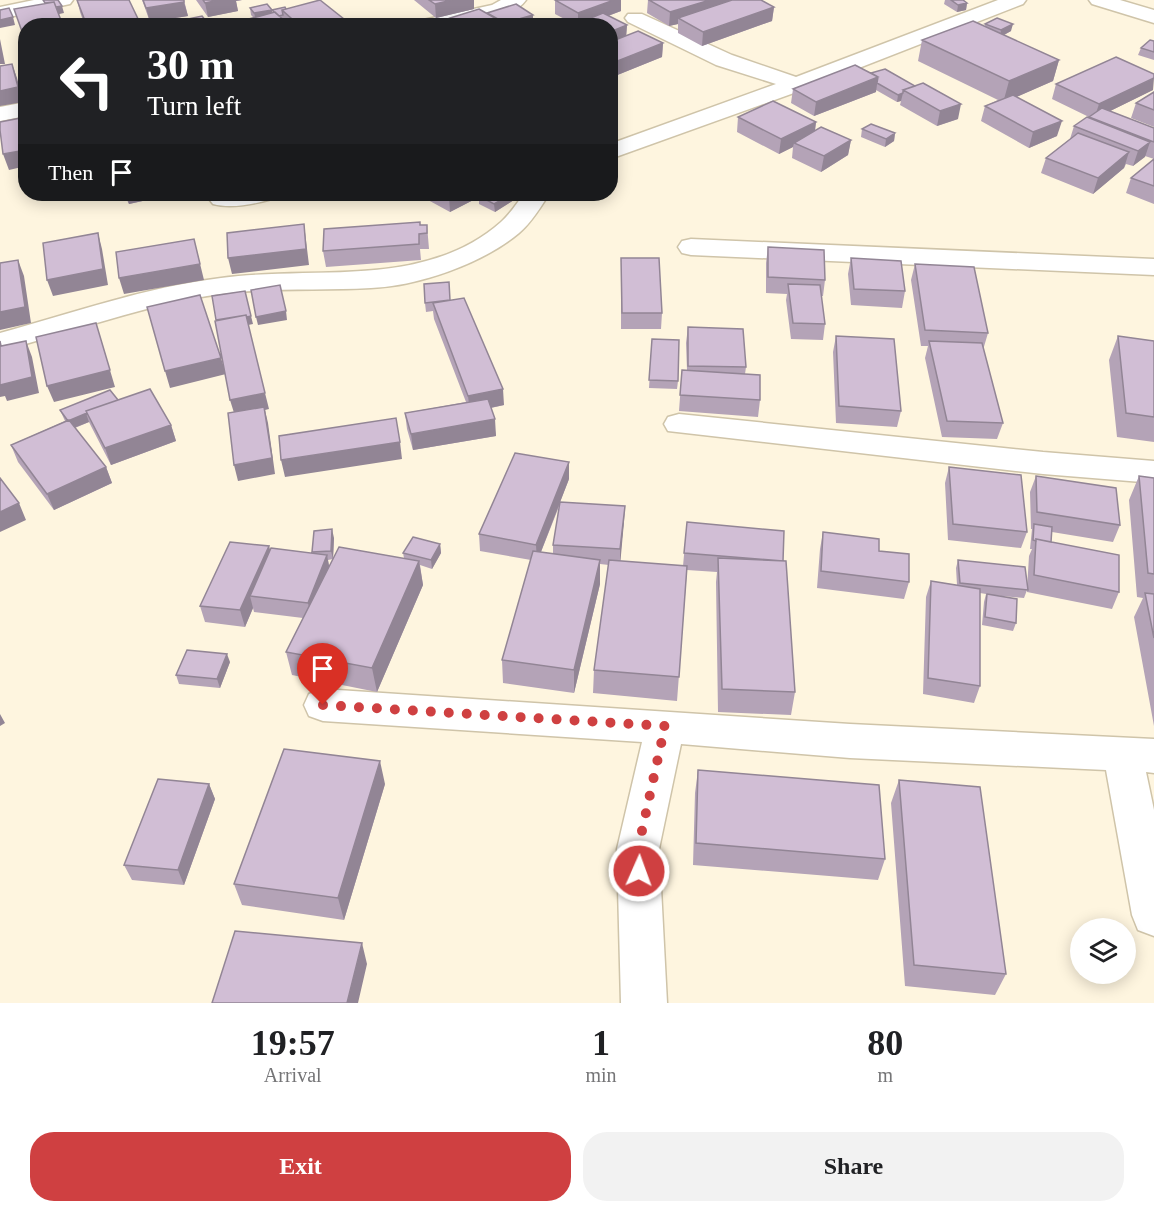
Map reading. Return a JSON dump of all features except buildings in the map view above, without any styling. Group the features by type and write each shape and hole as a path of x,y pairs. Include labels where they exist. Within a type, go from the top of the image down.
{"street":[{"path":"0,13 63,0"},
{"path":"460,18 498,10 516,0"},
{"path":"618,149 797,84 1016,0"},
{"path":"1099,0 1154,17"},
{"path":"634,18 724,60 797,84"},
{"path":"0,114 18,111"},
{"path":"0,342 158,298 220,286 284,280 373,280 430,269 475,252 511,227 531,201"},
{"path":"691,247 1154,267"},
{"path":"679,424 1043,463 1154,471"},
{"path":"323,705 665,726 850,741 1138,756 1154,915"},
{"path":"644,1003 638,849 665,726"}],"route":[{"path":"323,705 665,726 638,849 639,871"}]}
